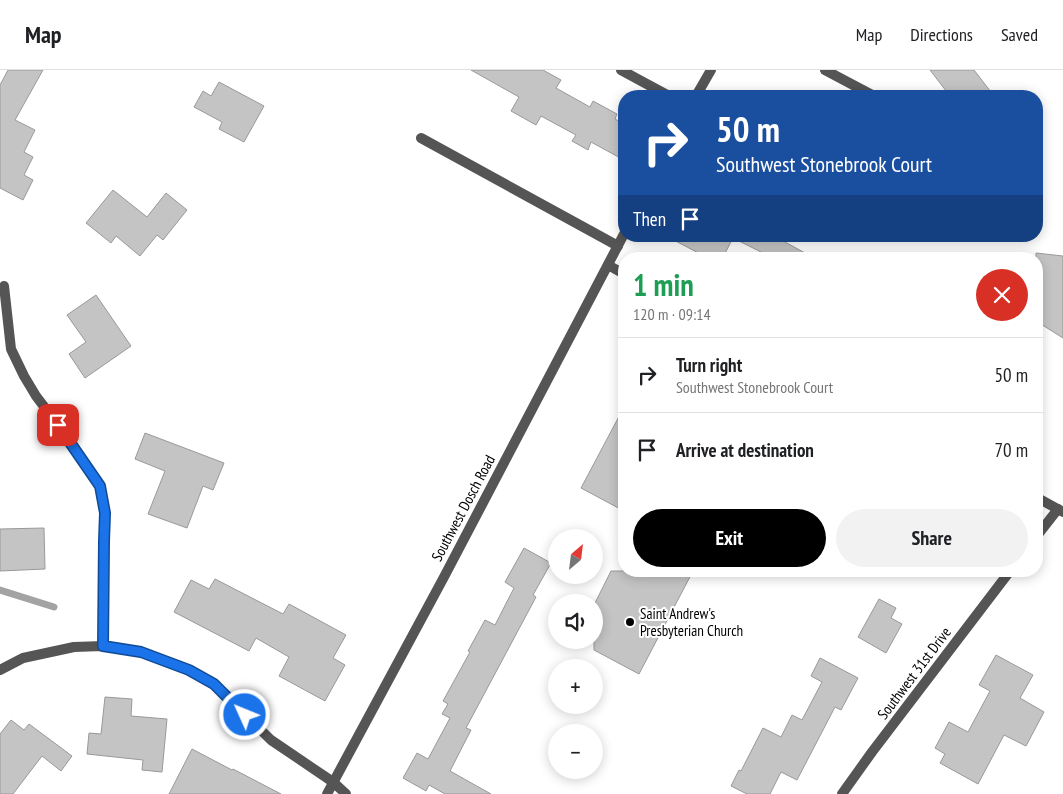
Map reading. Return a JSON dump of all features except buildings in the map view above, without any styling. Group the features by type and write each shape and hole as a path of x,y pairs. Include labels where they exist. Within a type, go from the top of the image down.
{"street":[{"path":"620,70 658,90"},
{"path":"699,90 711,70"},
{"path":"826,70 863,90"},
{"path":"421,138 618,246"},
{"name":"Southwest Dosch Road","path":"327,794 620,242"},
{"path":"608,265 618,271"},
{"path":"4,286 11,348 15,358 36,396 100,486 105,513 103,646"},
{"path":"1043,501 1060,510 1043,529"},
{"name":"Southwest 31st Drive","path":"842,794 1005,577"},
{"path":"0,670 23,658 74,647 103,646 141,652 189,670 214,684 271,740 333,782 346,794"}],"waterway":[{"path":"0,590 54,607"}],"place":[{"name":"Saint Andrew's Presbyterian Church","path":"630,622"}],"route":[{"path":"58,425 100,486 105,513 103,646 141,652 189,670 214,684 245,715"}]}
